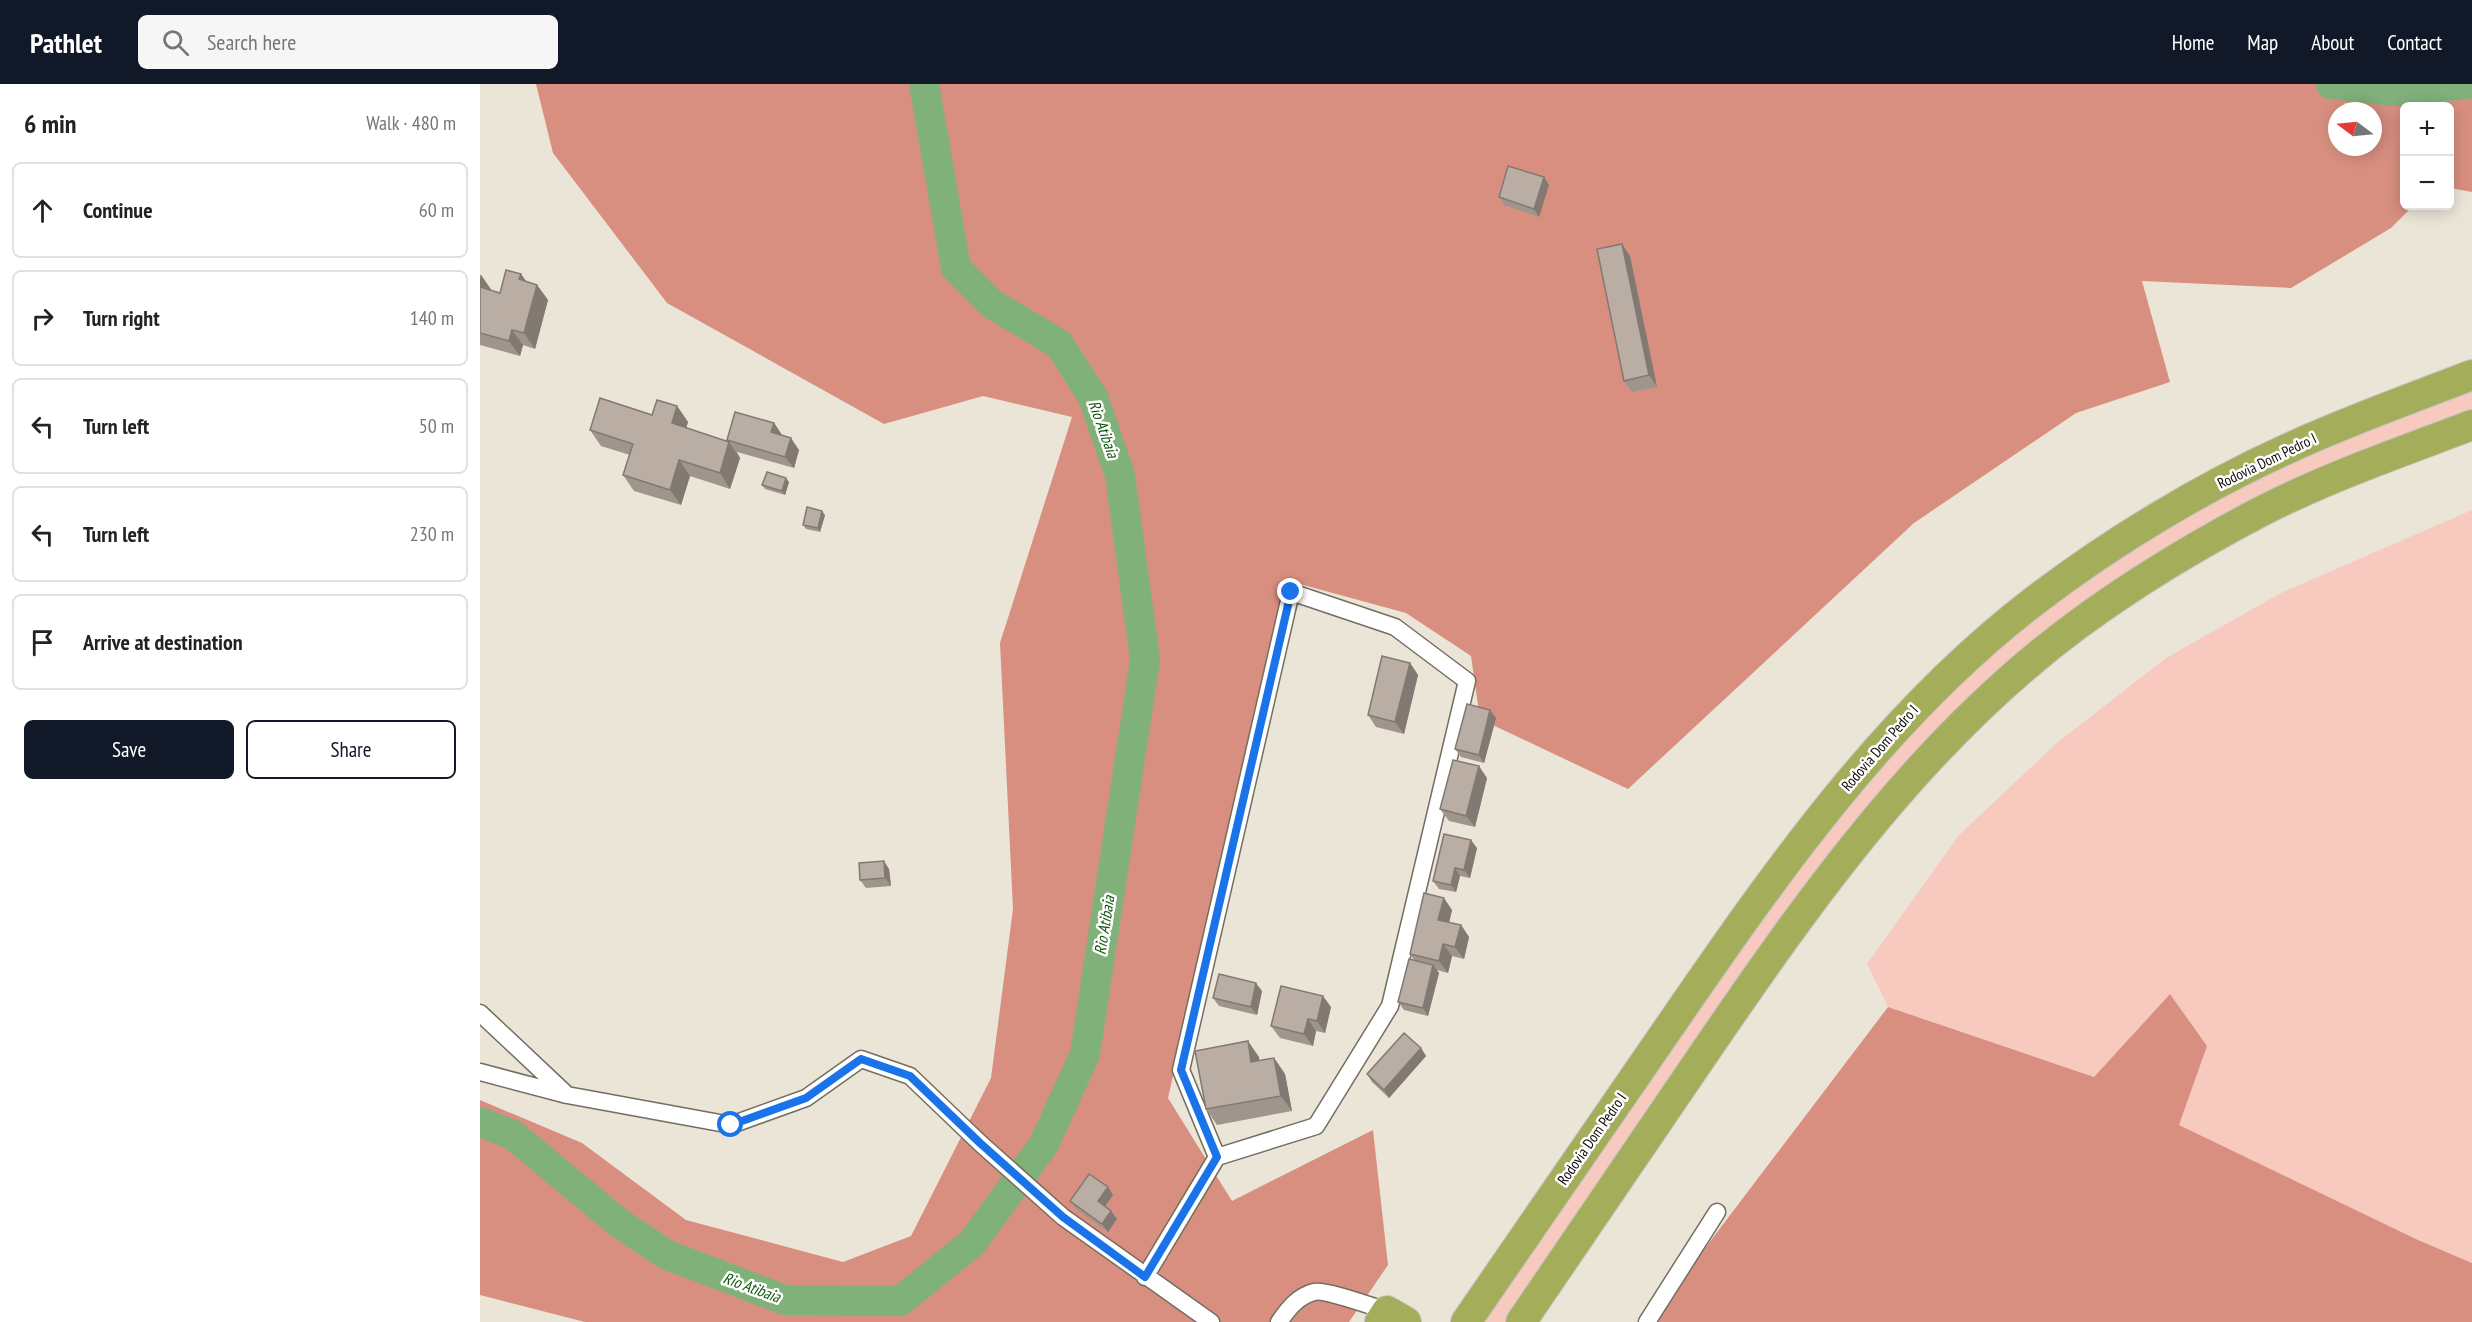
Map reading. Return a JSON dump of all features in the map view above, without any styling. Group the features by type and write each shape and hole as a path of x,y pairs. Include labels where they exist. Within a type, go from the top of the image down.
{"highway":[{"name":"Rodovia Dom Pedro I","path":"1466,1322 1736,929 1818,819 1866,761 1936,686 2037,599 2099,555 2172,511 2285,450 2359,418 2472,375"},
{"path":"1521,1322 1820,888 1868,827 1970,717 2028,664 2075,626 2122,593 2195,549 2262,512 2378,461 2472,425"}],"street":[{"path":"1145,1277 1217,1157 1316,1126 1390,1006 1467,681 1395,627 1291,592 1181,1070 1217,1157"},
{"path":"480,1013 567,1095"},
{"path":"480,1072 567,1095 731,1125 806,1098 861,1059 910,1076 980,1143 1063,1217 1211,1322"},
{"path":"1647,1322 1717,1212"},
{"path":"1279,1322 1292,1305 1316,1291 1391,1318"}],"shaded area":[{"path":"536,84 2472,84 2472,192 2454,189 2454,102 2400,102 2400,210 2409,210 2391,228 2291,288 2142,281 2170,382 2076,413 1914,523 1628,789 1480,719 1471,656 1406,613 1285,580 1168,1098 1232,1201 1373,1130 1388,1265 1349,1322 585,1322 480,1295 480,1100 582,1143 686,1220 843,1262 911,1236 991,1078 1013,909 1000,643 1072,417 983,396 884,424 667,303 553,153"},
{"path":"2472,385 2472,414 2355,458 1973,700 1507,1322 1483,1322 1795,863 1954,681 2110,559 2266,471"},
{"path":"2472,510 2472,1263 2418,1240 2179,1125 2207,1046 2170,994 2094,1077 1888,1007 1867,964 1959,835 2058,742 2166,658 2281,593"},
{"path":"2170,994 2207,1046 2179,1125 2418,1240 2472,1263 2472,1322 1649,1322 1888,1007 2094,1077"}],"building":[{"path":"1508,166 1544,177 1534,209 1499,197"},
{"path":"1622,244 1649,375 1624,381 1597,249"},
{"path":"506,270 521,274 519,279 537,285 524,333 512,330 509,341 480,333 480,287 500,293"},
{"path":"600,398 652,415 657,400 677,406 672,423 729,442 720,473 679,460 670,490 623,475 633,444 590,430"},
{"path":"735,412 774,423 771,432 791,438 785,457 727,440"},
{"path":"767,472 786,478 782,491 762,485"},
{"path":"807,507 822,511 818,528 803,525"},
{"path":"1382,656 1410,663 1395,722 1368,715"},
{"path":"1467,704 1490,710 1479,755 1455,749"},
{"path":"1453,760 1479,766 1466,816 1440,809"},
{"path":"1444,834 1471,840 1464,870 1455,868 1451,885 1433,881"},
{"path":"884,861 885,878 860,880 859,863"},
{"path":"1424,893 1444,898 1438,920 1461,925 1455,947 1443,944 1439,961 1410,954"},
{"path":"1409,959 1433,965 1423,1008 1398,1002"},
{"path":"1219,974 1256,983 1251,1007 1213,998"},
{"path":"1281,986 1323,996 1317,1021 1308,1019 1304,1034 1271,1026"},
{"path":"1404,1033 1421,1048 1384,1090 1367,1074"},
{"path":"1248,1041 1251,1062 1274,1058 1281,1096 1206,1109 1195,1051"},
{"path":"1089,1174 1108,1187 1098,1201 1111,1211 1102,1224 1070,1201"}],"waterway":[{"name":"Rio Atibaia","path":"480,1122 513,1135 619,1223 667,1255 785,1300 900,1301 972,1243 1044,1144 1085,1054 1145,660 1120,475 1093,397 1059,344 992,304 956,268 924,84"},
{"name":"Rio Atibaia","path":"2331,84 2395,91 2467,84"}],"route":[{"path":"731,1125 806,1098 861,1059 910,1076 980,1143 1063,1217 1145,1277 1217,1157 1181,1070 1291,592"}]}
